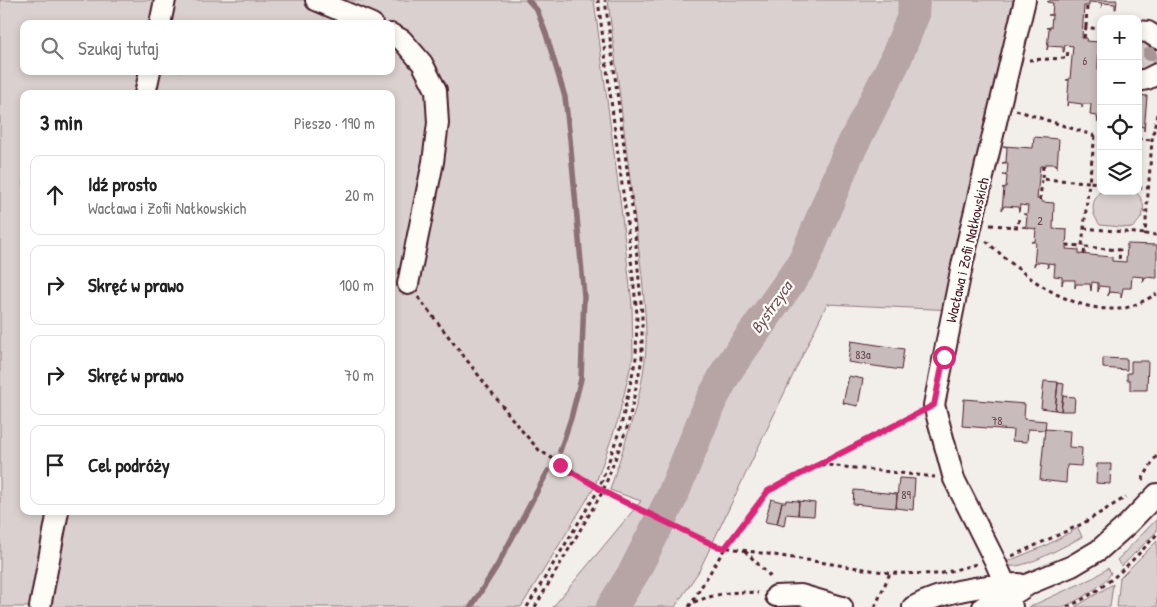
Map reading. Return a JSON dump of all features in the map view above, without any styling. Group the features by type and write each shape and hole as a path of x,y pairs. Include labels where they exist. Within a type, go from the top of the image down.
{"street":[{"path":"161,20 165,0"},
{"path":"316,0 363,20"},
{"name":"Wacława i Zofii Nałkowskich","path":"1009,596 994,560 954,479 934,405 972,226 1025,0"},
{"path":"1142,31 1148,32 1157,38"},
{"path":"395,36 402,40 422,63 436,90 438,123 408,284"},
{"path":"1142,80 1147,80 1157,74"},
{"path":"146,90 149,75"},
{"path":"983,607 1072,566 1099,550 1157,494"},
{"path":"40,607 57,515"},
{"path":"913,607 925,600 956,592 1009,596"},
{"path":"783,596 801,595 842,607"}],"path":[{"path":"527,607 601,490 621,426 636,358 637,314 598,0"},
{"path":"535,607 601,490 628,425 642,359 642,314 634,223 605,0"},
{"path":"1084,38 1087,6"},
{"path":"1086,27 1097,29"},
{"path":"1011,61 1067,58 1068,50"},
{"path":"1000,105 1095,136 1084,228 1084,254"},
{"path":"1145,234 1152,140 1157,114"},
{"path":"1142,139 1152,140"},
{"path":"1040,200 1042,166"},
{"path":"1042,179 1097,183"},
{"path":"1142,187 1148,188"},
{"path":"972,226 1018,227 1019,216"},
{"path":"972,226 1009,262 1044,288 1068,300 1093,307 1118,309 1157,294"},
{"path":"1084,228 1157,235"},
{"path":"1066,245 1120,250 1119,261"},
{"path":"408,284 528,439 539,450 612,496 716,546 890,573 939,574 1016,555 1082,524 1125,498 1131,492"},
{"path":"689,607 725,548 768,491 934,405"},
{"path":"1137,486 1157,455"},
{"path":"818,464 954,479"},
{"path":"1067,607 1096,592 1116,577 1157,534"},
{"path":"744,551 783,596"},
{"path":"875,607 890,573"},
{"path":"692,602 718,593 746,592 783,596"}],"shaded area":[{"path":"0,0 594,0 632,304 633,356 618,420 594,488 521,607 0,607"},
{"path":"608,0 1027,0 953,310 827,304 699,571 675,607 553,607 641,501 610,490 639,393 643,376 646,339 642,276"},
{"path":"1142,40 1153,45 1157,57 1153,67 1142,71"},
{"path":"1097,195 1138,195 1143,206 1140,220 1132,228 1100,225 1093,212"},
{"path":"1157,519 1157,531 1122,566 1117,560"},
{"path":"1078,528 1082,537 1046,555 1017,566 1010,566 1006,562 1045,546"},
{"path":"1157,541 1157,607 1117,607 1120,578"},
{"path":"1108,568 1111,573 1103,583 1074,602 1062,607 1029,607 1095,577"},
{"path":"1113,584 1110,607 1075,607"}],"building":[{"path":"1051,0 1117,0 1116,9 1115,4 1103,3 1101,8 1102,3 1089,2 1089,6 1084,6 1082,38 1087,38 1086,41 1097,42 1097,116 1090,115 1091,104 1083,104 1082,108 1082,104 1068,102 1067,106 1069,80 1066,80 1070,79 1073,46 1065,45 1064,52 1063,47 1048,46 1047,50 1049,28 1046,28 1051,27 1053,3 1047,2"},
{"path":"1142,95 1147,96 1144,131 1144,127 1142,127"},
{"path":"1034,137 1059,139 1057,168 1056,164 1040,166 1037,199 1042,200 1042,202 1054,203 1053,229 1067,230 1066,249 1079,250 1079,254 1112,257 1112,261 1126,262 1127,244 1157,245 1157,278 1145,277 1143,282 1144,277 1132,276 1131,288 1123,288 1121,298 1121,293 1109,292 1108,296 1109,287 1099,286 1098,292 1098,283 1092,282 1091,291 1090,284 1076,284 1075,288 1075,280 1063,280 1062,285 1062,277 1054,276 1055,264 1048,263 1048,268 1047,263 1036,262 1034,266 1036,242 1031,242 1035,241 1036,229 1022,227 1026,226 1027,215 1023,214 1027,214 1028,206 1020,205 1019,212 1018,207 1004,206 1002,210 1004,188 1002,188 1006,187 1007,176 1003,175 1007,174 1008,163 1002,163 1006,162 1007,147 1003,146 1033,148"},
{"path":"851,341 904,349 901,370 848,362"},
{"path":"1103,358 1127,359 1127,370 1103,368"},
{"path":"1131,361 1148,361 1147,390 1130,390 1130,380 1127,380 1127,373 1131,373"},
{"path":"849,376 863,379 858,406 843,403"},
{"path":"1044,381 1058,382 1055,410 1041,408"},
{"path":"1058,383 1064,384 1061,411 1055,410"},
{"path":"1063,396 1075,397 1074,411 1061,411"},
{"path":"964,399 1025,404 1024,419 1046,421 1045,430 1028,429 1027,442 1012,441 1013,430 962,426"},
{"path":"1045,429 1070,431 1069,447 1082,448 1081,466 1067,465 1066,483 1040,480"},
{"path":"1097,464 1111,464 1110,484 1096,483"},
{"path":"899,478 915,479 913,510 896,508"},
{"path":"854,490 897,494 896,508 853,504"},
{"path":"771,499 782,502 777,524 765,522"},
{"path":"786,500 799,501 798,515 786,514 784,526 777,524 782,502 786,502"},
{"path":"799,501 815,503 814,516 798,515"}],"waterway":[{"path":"528,0 537,10 565,97 584,296 581,379 560,451"},
{"name":"Bystrzyca","path":"612,607 634,572 671,499 710,403 728,369 803,263 848,154 895,61 913,16 914,0"},
{"path":"471,607 497,566 548,471"}],"route":[{"path":"560,465 612,496 716,546 725,548 768,491 934,405 944,357"}]}
